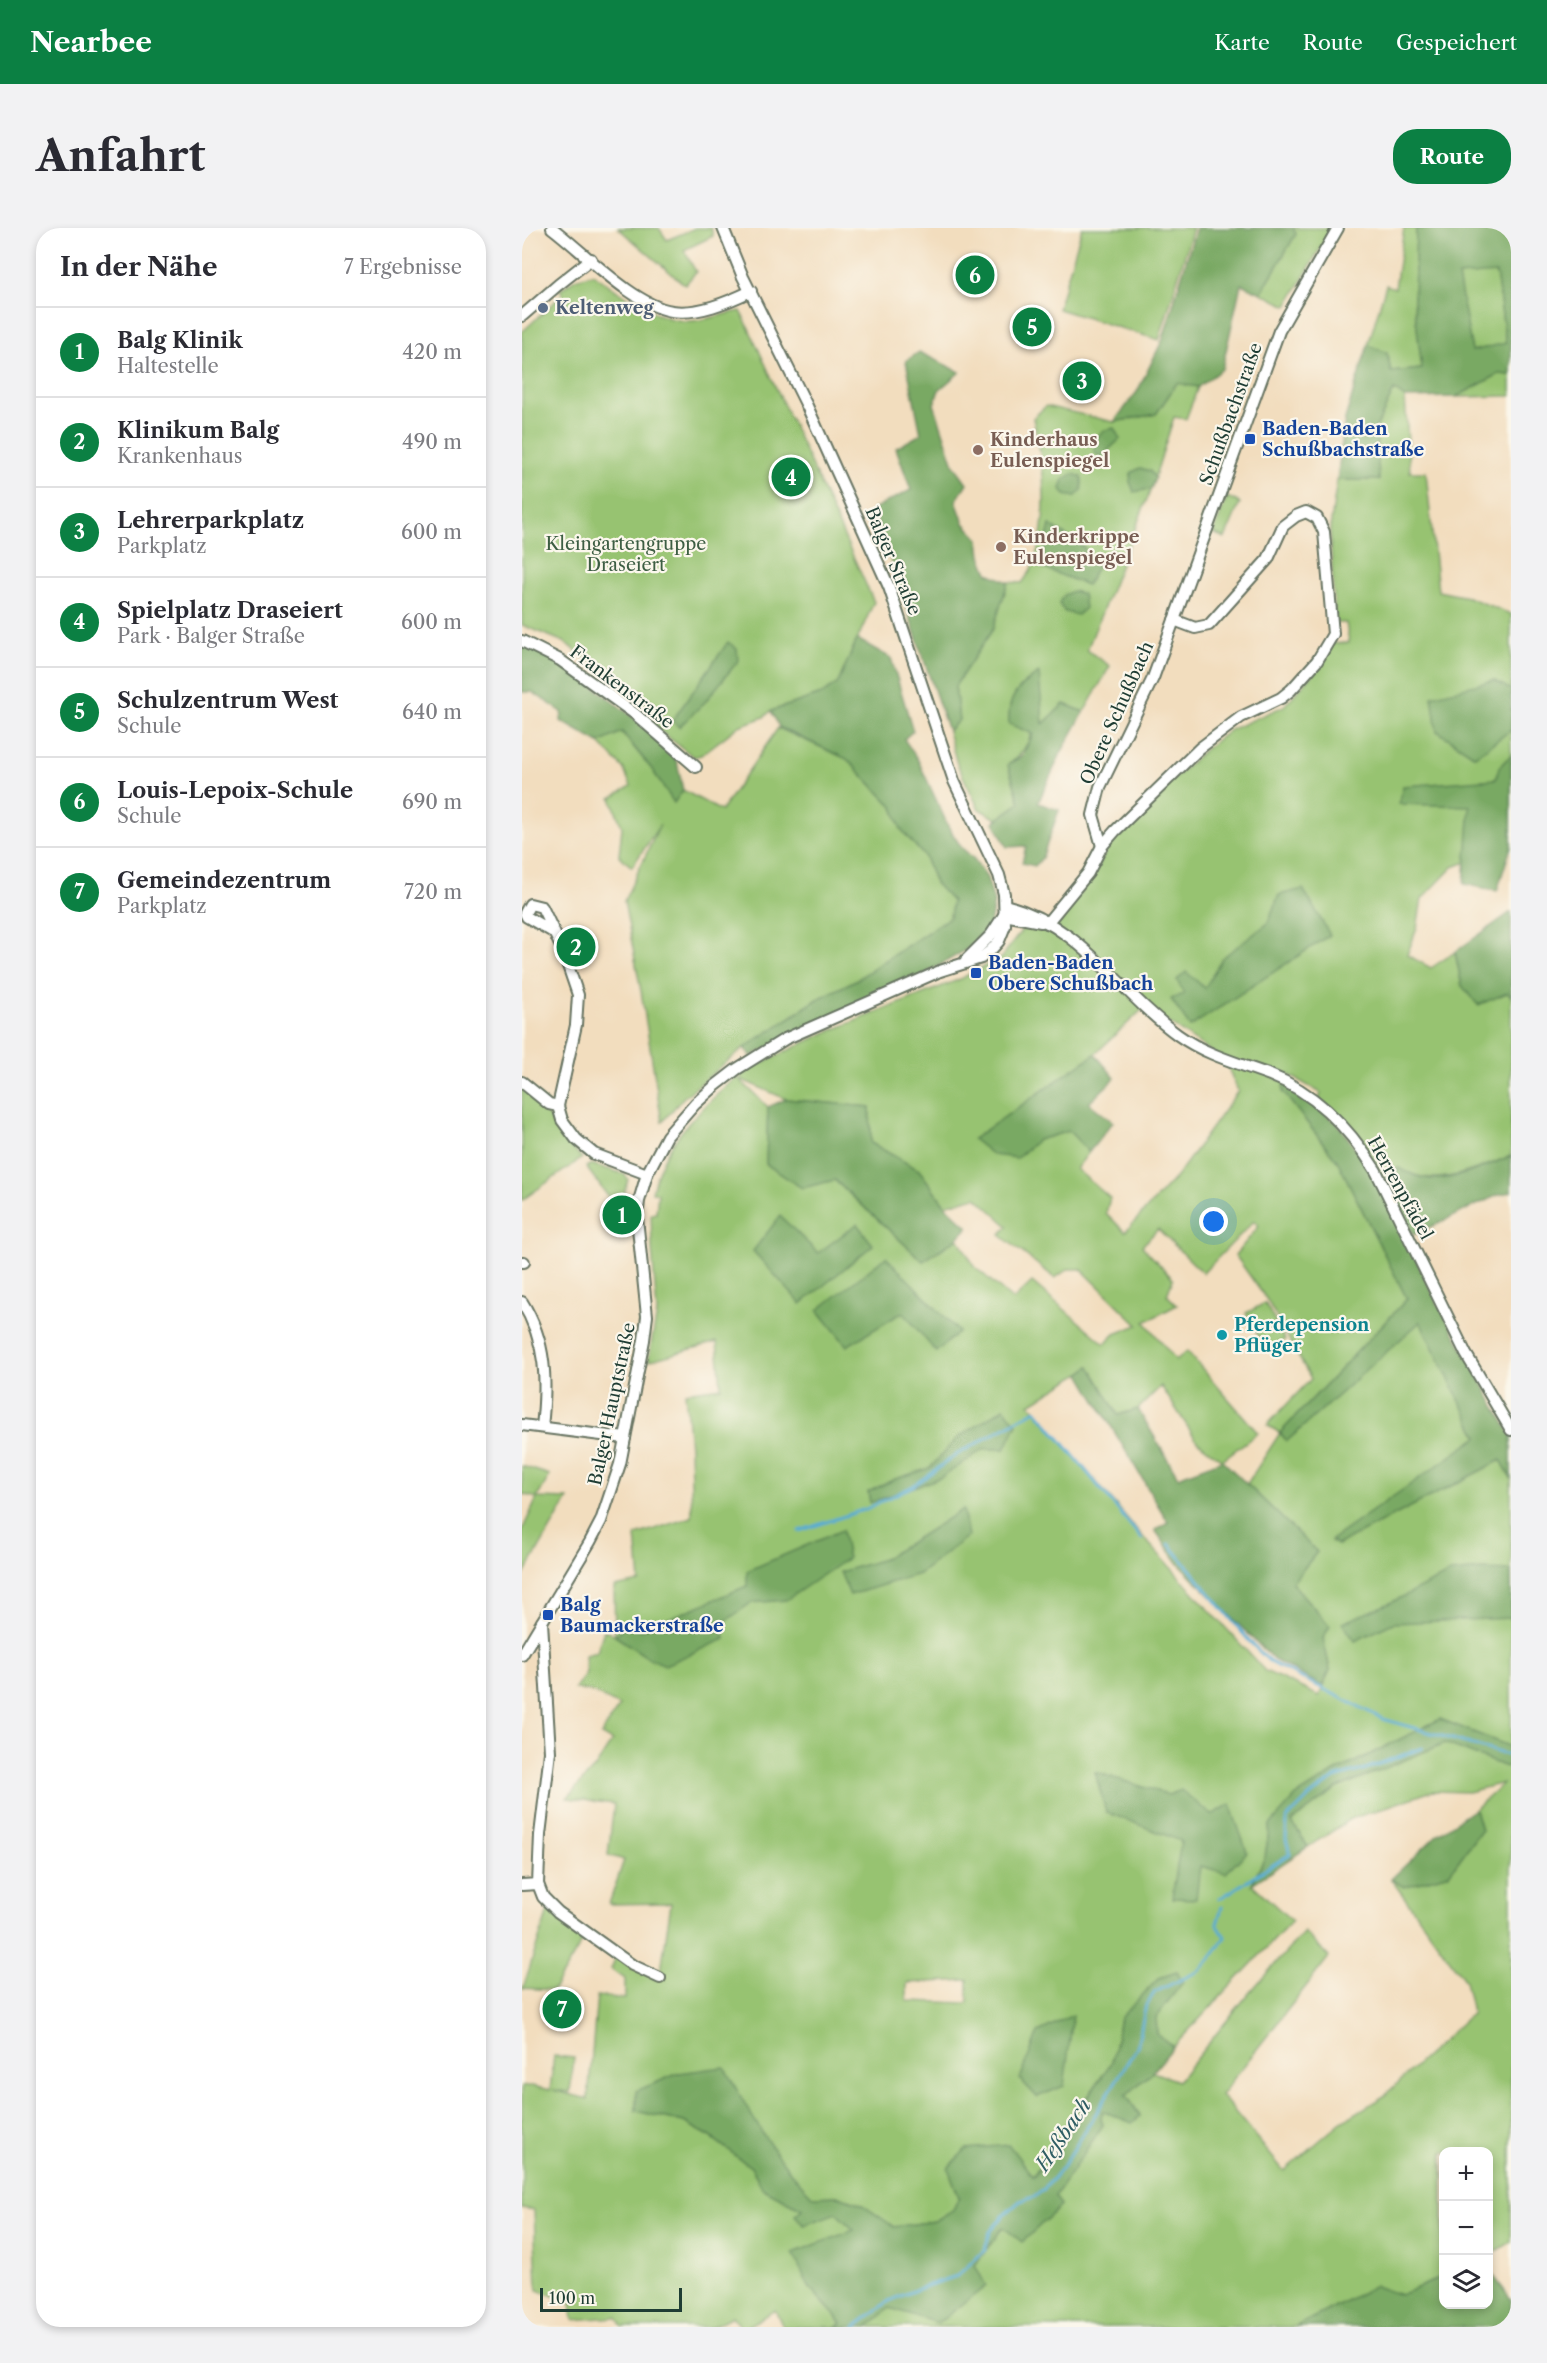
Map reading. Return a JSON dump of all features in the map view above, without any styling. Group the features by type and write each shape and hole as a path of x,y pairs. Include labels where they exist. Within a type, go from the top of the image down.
{"street":[{"name":"Balger Straße","path":"647,1174 659,1148 678,1122 715,1086 737,1069 785,1039 890,992 981,958 999,941 1005,926 1005,910 999,875 954,781 941,748 925,691 889,587 723,228"},
{"name":"Schußbachstraße","path":"1173,624 1279,331 1338,228"},
{"path":"556,229 623,288 656,307 674,312 724,303 751,291"},
{"path":"522,316 591,260"},
{"path":"1047,923 1088,873 1102,846 1114,831 1200,748 1241,717 1281,698 1317,661 1333,633 1324,532 1317,518 1306,512 1283,526 1268,560 1209,625 1195,628 1173,624"},
{"name":"Obere Schußbach","path":"1102,846 1093,815 1100,788 1153,678 1173,624"},
{"name":"Frankenstraße","path":"522,641 560,660 636,714 696,767"},
{"name":"Herrenpfädel","path":"1005,910 1047,923 1077,940 1159,1020 1199,1049 1284,1082 1316,1101 1339,1119 1361,1146 1376,1171 1466,1354 1511,1430"},
{"path":"553,932 578,995 576,1025 558,1106 562,1120 576,1139 594,1154 647,1174"},
{"path":"522,1082 549,1104 558,1106"},
{"name":"Balger Hauptstraße","path":"522,1655 601,1521 620,1464 647,1316 638,1218 639,1201 647,1174"},
{"path":"522,1302 532,1318 543,1359 546,1387 542,1427"},
{"path":"522,1425 625,1438"},
{"path":"542,1622 550,1752 540,1835 538,1884 543,1897 558,1912 632,1965 660,1978"},
{"path":"522,1885 538,1884"}],"green space":[{"path":"618,228 659,228 667,240 695,228 711,228 713,236 684,250 696,272 685,285"},
{"path":"1082,228 1193,228 1159,340 1058,309"},
{"path":"1196,228 1293,228 1296,234 1261,293 1241,284 1222,369 1198,387 1177,383 1156,414 1114,422 1137,392 1163,339"},
{"path":"1293,228 1332,228 1287,306 1261,293 1296,234"},
{"path":"1404,228 1416,228 1414,302 1422,369 1391,372 1387,353 1368,345 1386,285 1395,288"},
{"path":"1416,228 1511,228 1511,375 1499,374 1456,397 1405,398 1394,390 1376,428 1379,480 1337,480 1345,419 1368,345 1387,353 1391,372 1422,369 1414,302","holes":["1496,273 1506,343 1472,351 1458,276"]},
{"path":"1496,272 1506,344 1472,351 1457,276"},
{"name":"Kleingartengruppe Draseiert","path":"593,274 636,304 672,319 698,321 741,311 874,602 838,683 822,694 771,711 764,717 739,726 701,755 694,757 638,714 645,705 564,642 522,625 522,332 563,294 560,290 575,279"},
{"path":"919,352 960,372 939,390 934,404 954,465 967,483 956,501 964,523 979,539 981,556 988,573 1008,582 993,629 955,686 959,720 948,731 873,509 911,490 896,448 921,434 906,361"},
{"path":"1499,374 1511,375 1511,396 1456,397"},
{"path":"1177,383 1198,387 1186,419 1174,417 1151,489 1087,650 1110,666 1084,712 1064,704 1043,725 1038,674 1036,712 1031,736 1026,746 1008,765 1020,803 997,819 979,809 957,764 948,731 959,720 955,686 993,629 1008,582 1022,583 1033,566 1039,545 1044,491 1043,472 1033,418 1046,406 1114,422 1156,414"},
{"path":"1394,390 1405,398 1410,472 1426,472 1438,591 1468,597 1511,614 1511,845 1453,867 1422,899 1417,928 1407,955 1431,968 1455,952 1462,986 1508,993 1511,996 1511,1156 1455,1176 1426,1178 1412,1175 1398,1168 1386,1179 1348,1126 1319,1099 1321,1093 1284,1072 1232,1062 1284,1081 1283,1092 1338,1162 1407,1299 1280,1433 1287,1441 1420,1321 1478,1437 1331,1541 1337,1545 1501,1460 1511,1478 1511,1747 1440,1719 1333,1773 1270,1825 1265,1857 1252,1884 1292,1921 1173,2047 1157,2034 1156,2017 1120,2018 1112,2062 1032,2177 948,2168 959,2197 953,2210 935,2221 894,2227 861,2204 839,2196 813,2197 774,2151 724,2067 636,2111 684,2122 711,2137 752,2168 762,2188 803,2209 836,2213 855,2230 809,2287 842,2323 835,2327 783,2327 775,2310 746,2327 741,2327 732,2316 711,2327 622,2327 617,2317 573,2320 571,2302 537,2290 534,2210 522,2208 522,2086 550,2090 554,2056 574,2058 570,2092 553,2090 588,2099 597,1996 625,1999 625,1979 611,1969 617,1954 660,1978 671,1903 609,1904 624,1860 608,1855 614,1804 567,1798 596,1766 612,1741 601,1735 619,1706 590,1691 575,1689 586,1673 585,1655 597,1652 604,1630 615,1635 614,1587 640,1582 636,1535 692,1517 690,1448 685,1392 721,1387 717,1342 648,1361 657,1313 651,1214 656,1213 658,1193 652,1192 657,1174 664,1158 685,1128 737,1077 768,1107 766,1164 802,1188 834,1180 923,1261 958,1238 974,1266 1013,1300 1032,1282 1105,1344 1115,1334 1138,1325 1081,1269 1068,1269 1055,1278 1000,1235 1008,1226 976,1197 945,1205 919,1170 871,1143 870,1107 786,1099 742,1080 740,1073 825,1033 958,980 1001,958 1025,926 1056,928 1095,872 1114,836 1203,751 1230,730 1284,706 1312,675 1332,643 1349,643 1346,623 1335,623 1330,529 1337,480 1379,480 1376,428","holes":["1145,1007 1225,1061 1238,1091 1177,1176 1125,1232 1106,1213 1110,1198 1076,1169 1089,1152 1069,1131 1038,1140 973,1139 1095,1054","1254,1221 1259,1226 1235,1255 1267,1300 1311,1379 1267,1425 1280,1433 1247,1484 1317,1552 1292,1583 1330,1626 1323,1638 1330,1670 1319,1696 1265,1671 1144,1538 1030,1404 1090,1367 1118,1415 1138,1409 1161,1386 1197,1441 1222,1460 1258,1433 1187,1351 1176,1360 1145,1322 1177,1305 1167,1295 1173,1279 1142,1246 1158,1229 1203,1273","968,1980 968,2003 907,2001 907,1983"]},
{"path":"1114,428 1120,439 1101,457 1094,452 1094,441 1104,431"},
{"path":"1140,468 1150,471 1155,478 1151,489 1134,492 1130,482 1131,473"},
{"path":"1073,474 1082,477 1082,490 1075,497 1065,495 1061,489 1064,479"},
{"path":"1227,497 1240,503 1225,538 1213,533"},
{"path":"1050,525 1085,548 1082,561 1098,565 1087,585 1040,567"},
{"path":"1073,591 1083,594 1085,608 1078,615 1065,612 1059,604 1064,595"},
{"path":"857,639 891,658 913,731 904,739 918,760 949,828 961,847 974,859 987,878 994,902 990,924 969,948 923,975 751,1056 744,1048 818,999 856,980 950,917 952,901 935,883 925,857 901,829 893,807 847,759 779,727 771,711 822,694 838,683"},
{"path":"522,641 560,660 658,737 677,762 683,790 674,803 651,768 622,732 599,743 561,721 562,712 532,692 522,692"},
{"path":"728,642 737,649 738,661 705,702 679,727 672,721"},
{"path":"1039,673 1043,724 1064,704 1084,712 1061,753 1038,803 1059,810 1042,858 1035,866 1022,863 1026,846 1007,847 994,822 1020,803 1008,765 1022,756 1033,734 1009,724 1010,707 1019,688"},
{"path":"1494,680 1511,690 1511,730 1475,756 1437,731 1432,696"},
{"path":"778,728 847,759 893,807 901,829 925,857 935,883 952,901 950,917 856,980 818,999 744,1048 683,1098 662,1122 624,901 660,825 632,867 619,856 622,827 611,798 631,786 623,768 599,743 621,732 651,768 674,802 683,790 721,811"},
{"path":"1511,755 1511,847 1497,891 1464,884 1470,806 1399,804 1403,786 1496,779 1499,767"},
{"path":"1303,889 1330,935 1190,1027 1171,999 1184,994 1177,980 1186,972 1205,988 1222,958 1267,924 1279,895"},
{"path":"1511,912 1511,996 1507,993 1478,1005 1462,986 1455,952"},
{"path":"1095,1054 1115,1078 1089,1103 1113,1122 1089,1152 1069,1131 1038,1140 1017,1158 993,1155 973,1139"},
{"path":"1284,1081 1338,1124 1372,1171 1438,1304 1511,1435 1511,1478 1501,1460 1337,1545 1331,1540 1478,1437 1420,1322 1287,1441 1280,1433 1407,1299 1338,1162 1283,1092"},
{"path":"522,1082 549,1104 546,1112 565,1141 582,1158 522,1200"},
{"path":"786,1099 870,1107 871,1143 919,1170 945,1205 968,1227 958,1238 923,1261 835,1180 802,1188 766,1164 768,1107"},
{"path":"1511,1156 1511,1192 1498,1195 1413,1235 1386,1179 1398,1168 1415,1175 1436,1179 1458,1176"},
{"path":"591,1164 624,1174 628,1179 619,1211 586,1167"},
{"path":"780,1216 818,1253 857,1224 873,1245 801,1304 753,1251"},
{"path":"886,1257 959,1332 936,1352 903,1312 847,1346 818,1310"},
{"path":"1265,1303 1285,1340 1266,1350 1246,1313"},
{"path":"1090,1366 1118,1415 1138,1409 1178,1477 1222,1460 1317,1552 1292,1583 1330,1626 1323,1638 1330,1670 1322,1686 1274,1660 1179,1564 1155,1530 1168,1522 1080,1374"},
{"path":"1004,1408 1017,1424 1005,1449 984,1449 942,1477 870,1503 868,1492 895,1479 930,1468 956,1439"},
{"path":"522,1466 550,1475 537,1498 522,1494"},
{"path":"537,1498 568,1499 522,1578 522,1531"},
{"path":"963,1509 968,1536 919,1574 850,1595 840,1572 884,1559"},
{"path":"842,1530 848,1558 786,1600 751,1603 723,1623 725,1639 665,1665 647,1657 615,1636 624,1626 641,1630 747,1586 747,1571"},
{"path":"1481,1570 1511,1571 1511,1618 1393,1623 1355,1641 1342,1623 1390,1603 1450,1573"},
{"path":"1440,1719 1511,1747 1511,1769 1445,1743 1337,1788 1292,1822 1308,1847 1252,1884 1265,1857 1270,1825 1296,1796 1333,1773"},
{"path":"1445,1743 1511,1769 1511,2242 1493,2253 1493,2147 1439,2147 1439,2279 1400,2295 1375,2286 1295,2327 868,2327 890,2308 938,2323 985,2286 975,2265 1003,2227 1061,2206 1054,2196 1103,2125 1101,2119 1103,2110 1133,2122 1140,2115 1126,2095 1153,2072 1178,2081 1250,1992 1304,1932 1329,1957 1221,2095 1284,2171 1340,2123 1384,2096 1472,2013 1465,1981 1391,1879 1404,1887 1481,1830 1475,1809 1503,1783 1468,1792 1432,1791 1351,1819 1308,1847 1292,1822 1337,1788"},
{"path":"1095,1772 1169,1795 1181,1790 1212,1815 1230,1804 1247,1852 1226,1873 1200,1866 1196,1899 1172,1898 1181,1841 1106,1812"},
{"path":"1475,1809 1481,1830 1449,1874 1404,1887 1391,1879 1437,1835"},
{"path":"549,1908 585,1937 553,1990 523,1988"},
{"path":"1177,1972 1183,1982 1156,2017 1157,2034 1173,2047 1153,2072 1126,2095 1140,2116 1132,2123 1103,2111 1101,2119 1103,2125 1055,2196 1061,2206 1022,2242 1003,2227 975,2265 986,2286 938,2323 890,2308 868,2327 835,2327 842,2323 809,2287 793,2253 854,2230 836,2213 804,2225 795,2215 802,2209 762,2188 752,2168 711,2137 684,2122 636,2111 636,2091 679,2073 724,2067 774,2151 813,2197 839,2196 861,2204 894,2227 935,2221 953,2210 959,2197 948,2168 966,2149 1009,2145 1033,2177 1112,2062 1120,2018 1159,1978"},
{"path":"1073,2015 1064,2086 1037,2097 1020,2079 1038,2032"},
{"path":"1493,2275 1511,2299 1511,2327 1295,2327 1375,2286 1400,2295 1439,2279 1439,2309 1493,2309"}],"waterway":[{"path":"799,1531 866,1509 913,1486 956,1455 1036,1410 1142,1539"},
{"path":"1169,1544 1251,1643 1270,1662 1383,1719 1511,1756"},
{"name":"Heßbach","path":"1219,1899 1290,1854 1286,1839 1287,1819 1309,1797 1334,1778 1422,1748"},
{"name":"Heßbach","path":"855,2327 889,2301 957,2276 985,2250 990,2232 1005,2214 1020,2201 1034,2197 1045,2188 1064,2165 1137,2047 1146,2005 1155,1992 1199,1971 1225,1937 1217,1924 1222,1907"}],"place":[{"name":"Louis-Lepoix-Schule","path":"975,275"},
{"name":"Keltenweg","path":"543,308"},
{"name":"Schulzentrum West","path":"1032,327"},
{"name":"Lehrerparkplatz","path":"1082,381"},
{"name":"Baden-Baden Schußbachstraße","path":"1250,439"},
{"name":"Kinderhaus Eulenspiegel","path":"978,450"},
{"name":"Spielplatz Draseiert","path":"791,477"},
{"name":"Kinderkrippe Eulenspiegel","path":"1001,547"},
{"name":"Klinikum Balg","path":"576,947"},
{"name":"Baden-Baden Obere Schußbach","path":"976,973"},
{"name":"Balg Klinik","path":"622,1215"},
{"name":"Pferdepension Pflüger","path":"1222,1335"},
{"name":"Balg Baumackerstraße","path":"548,1615"},
{"name":"Gemeindezentrum","path":"562,2009"}]}
